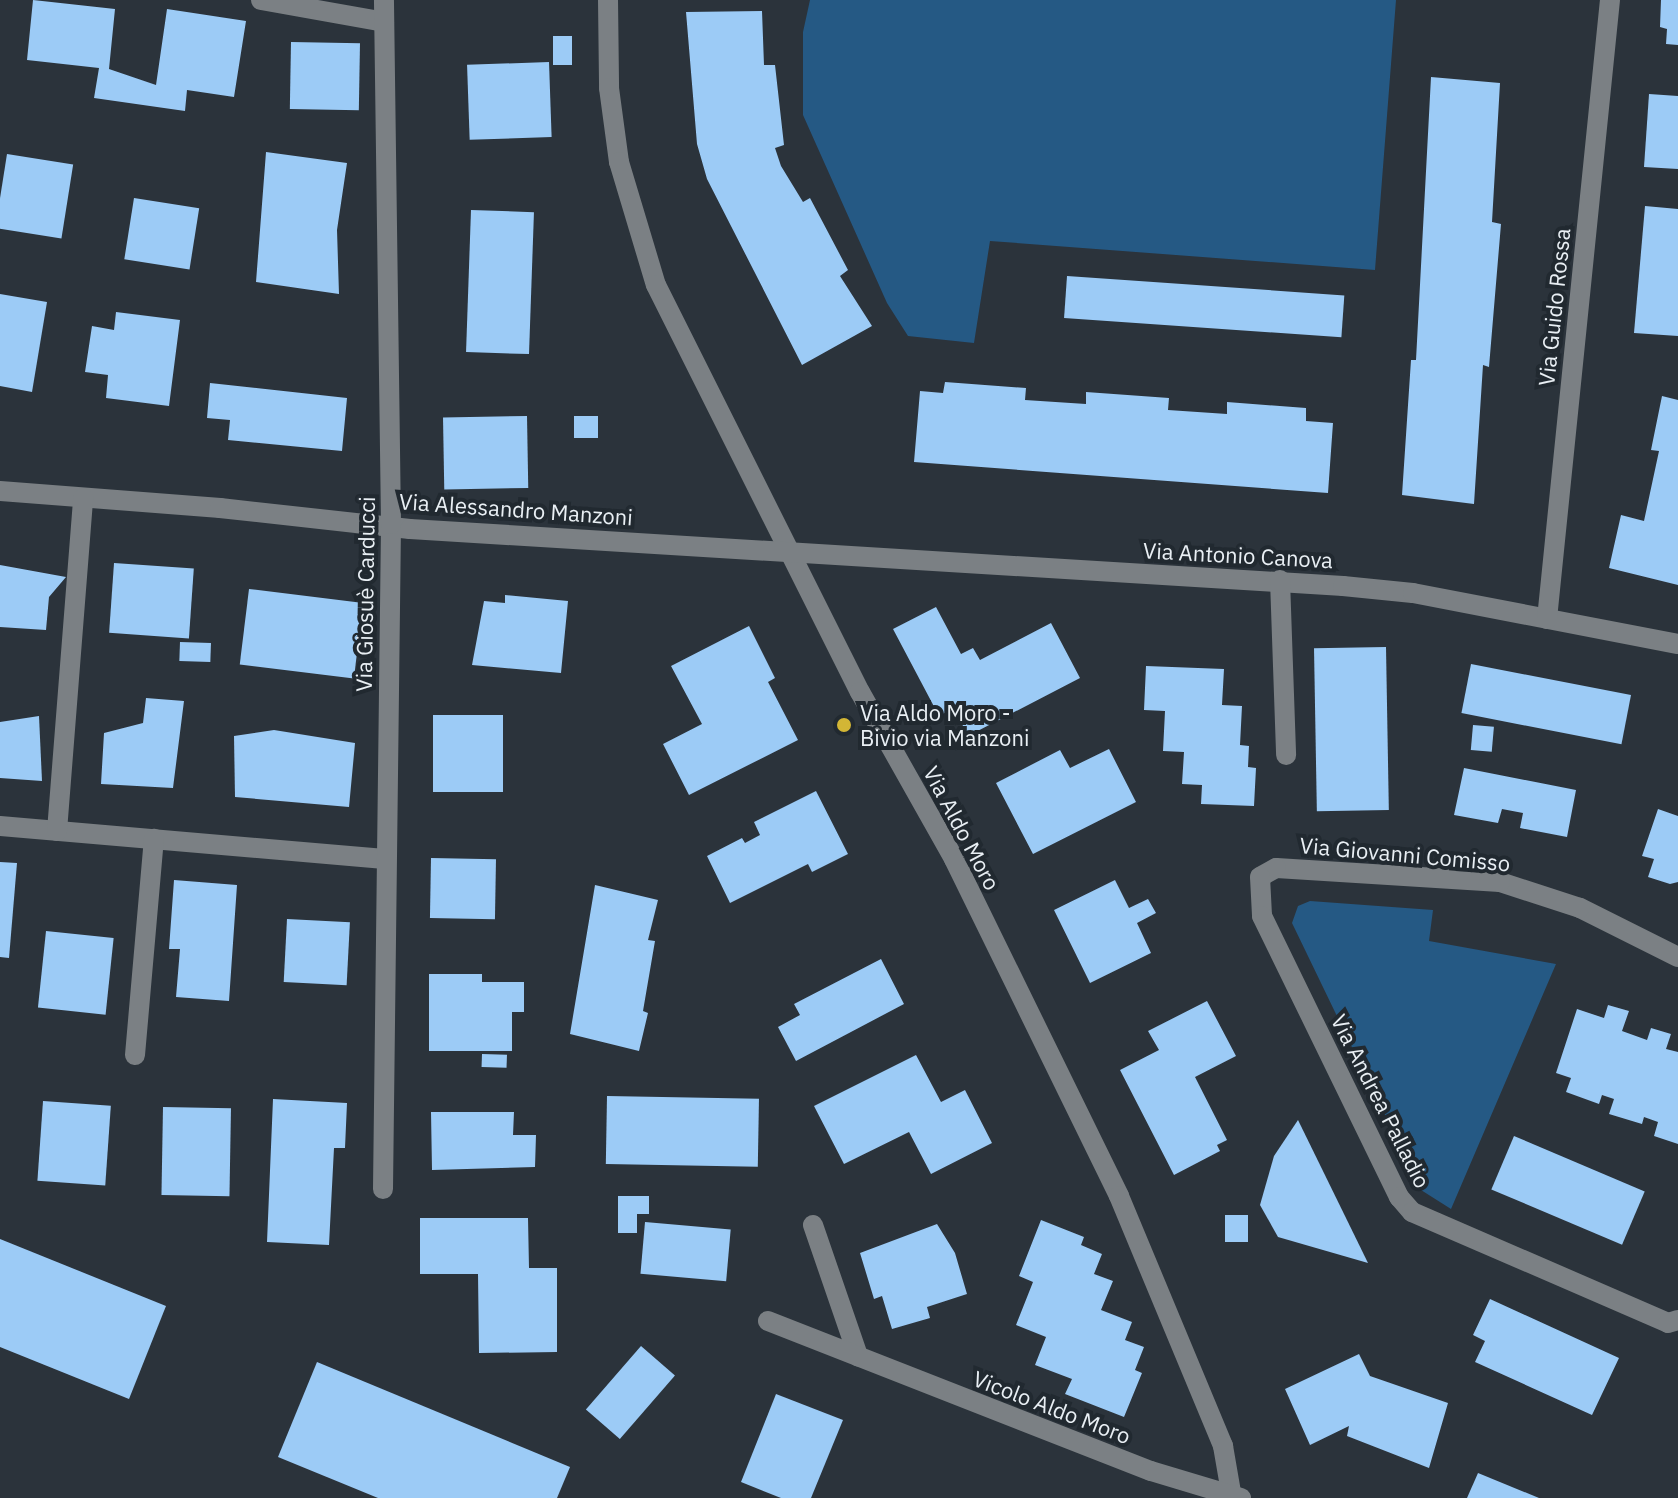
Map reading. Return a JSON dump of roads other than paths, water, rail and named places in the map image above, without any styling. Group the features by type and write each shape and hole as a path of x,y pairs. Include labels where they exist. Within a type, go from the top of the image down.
{"street":[{"path":"261,0 384,22"},
{"name":"Via Giosuè Carducci","path":"383,1189 391,524 384,0"},
{"name":"Via Aldo Moro","path":"608,0 612,125 642,250 860,692 954,859 1119,1196 1223,1446 1235,1496"},
{"name":"Via Guido Rossa","path":"1547,619 1610,0"},
{"name":"Via Alessandro Manzoni","path":"0,491 391,524 790,552"},
{"path":"57,831 83,498"},
{"name":"Via Antonio Canova","path":"790,552 1280,580 1413,593 1678,644"},
{"path":"1280,580 1286,755"},
{"path":"0,826 385,859"},
{"path":"135,1055 154,839"},
{"name":"Via Giovanni Comisso","path":"1260,877 1276,868 1500,882 1580,908 1678,957"},
{"name":"Via Andrea Palladio","path":"1260,877 1262,916 1399,1197 1412,1212 1668,1323 1678,1320"},
{"path":"813,1225 858,1356"},
{"name":"Vicolo Aldo Moro","path":"768,1321 1151,1471 1235,1496"}],"place":[{"name":"Via Aldo Moro - Bivio via Manzoni","path":"844,725"}]}
